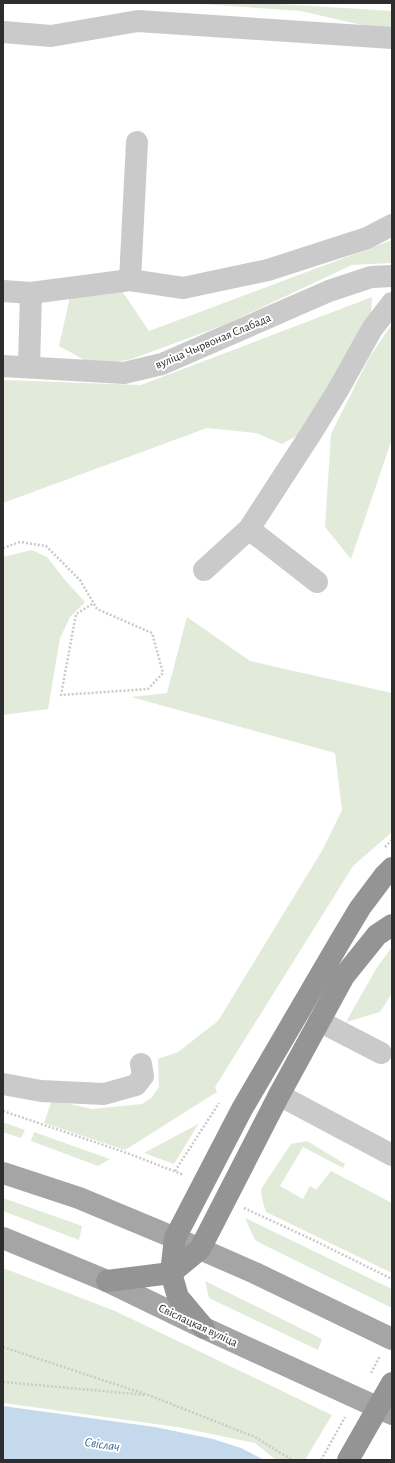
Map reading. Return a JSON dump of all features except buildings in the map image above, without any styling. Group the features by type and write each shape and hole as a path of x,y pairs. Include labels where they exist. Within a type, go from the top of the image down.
{"highway":[{"path":"204,1328 178,1297 170,1273 175,1238 242,1110 309,993 360,908 384,876 392,868"},
{"path":"107,1281 170,1273 200,1249 279,1095 344,976 377,935 392,925"},
{"path":"348,1460 392,1383"}],"main road":[{"path":"3,1174 79,1198 175,1238 255,1273 392,1339"},
{"name":"Свіслацкая вуліца","path":"3,1238 107,1281 204,1328 392,1414"}],"street":[{"path":"3,32 51,36 138,21 392,38"},
{"path":"130,280 137,142"},
{"path":"3,291 31,293 130,280 183,288 268,270 367,238 392,225"},
{"name":"вуліца Чырвоная Слабада","path":"3,366 124,373 162,364 329,291 371,277 392,276"},
{"path":"30,367 31,293"},
{"path":"204,570 248,529 310,435 372,329 392,303"},
{"path":"248,529 316,582"},
{"path":"319,1021 381,1053"},
{"path":"3,1084 41,1091 104,1094 136,1086 143,1076 141,1064"},
{"path":"279,1095 392,1155"}],"path":[{"path":"3,548 20,542 46,546 80,580 94,603 97,609 152,633 163,673 148,689 61,695 76,614 94,603"},
{"path":"3,1111 127,1153 175,1170 187,1176"},
{"path":"238,1205 392,1279"},
{"path":"3,1347 151,1396 255,1437 292,1460"},
{"path":"3,1382 151,1396"},
{"path":"321,1460 334,1436"}],"green space":[{"path":"186,3 265,3 392,11 392,32 301,11"},
{"path":"392,240 392,263 352,265 224,325 132,359 112,363 92,364 59,346 70,297 122,291 149,331"},
{"path":"372,297 371,316 300,434 282,444 256,433 207,428 3,503 3,380 141,385"},
{"path":"392,324 392,439 351,559 325,527 331,434 369,358"},
{"path":"32,550 47,557 85,602 70,617 60,638 48,709 3,715 3,557"},
{"path":"187,617 250,661 392,693 392,832 353,866 215,1087 217,1092 125,1150 44,1123 52,1100 92,1109 142,1104 151,1098 159,1087 158,1059 178,1052 218,1021 323,849 342,810 335,753 131,697 167,693"},
{"path":"392,947 392,993 380,1012 346,1022 376,969"},
{"path":"3,1122 25,1130 21,1138 3,1132"},
{"path":"199,1124 174,1164 144,1153"},
{"path":"34,1132 110,1159 98,1166 31,1141"},
{"path":"307,1141 345,1164 343,1168 303,1147 280,1186 303,1199 310,1186 316,1190 331,1171 392,1203 392,1273 266,1212 261,1189 291,1144"},
{"path":"3,1198 82,1226 79,1240 3,1211"},
{"path":"245,1218 392,1289 392,1308 255,1240"},
{"path":"3,1268 115,1311 332,1415 305,1460 276,1460 255,1443 177,1427 3,1403"},
{"path":"205,1281 322,1339 318,1350 209,1298"}],"water":[{"name":"Свіслач","path":"3,1406 155,1427 213,1439 241,1448 264,1460 3,1460"}]}
